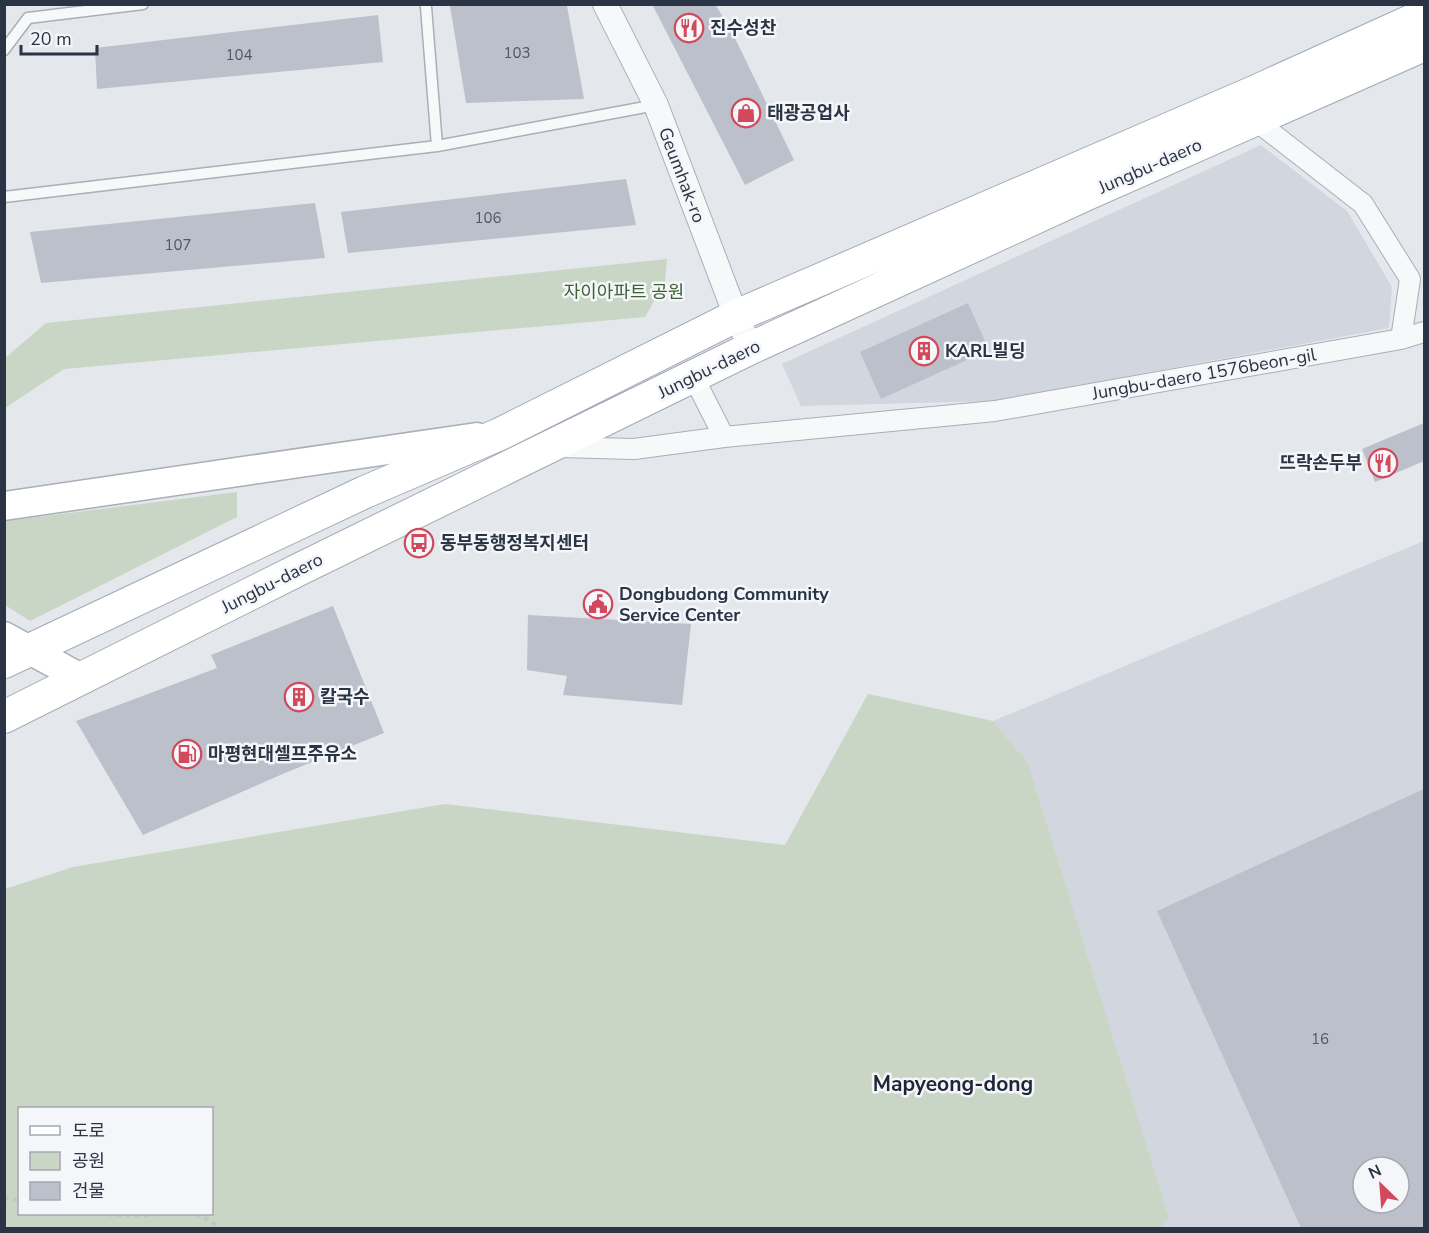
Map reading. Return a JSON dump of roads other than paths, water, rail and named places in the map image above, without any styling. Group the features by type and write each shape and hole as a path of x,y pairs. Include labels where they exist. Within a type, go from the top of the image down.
{"main road":[{"name":"Jungbu-daero","path":"12,649 500,434 736,316 1254,92 1425,15"},
{"name":"Jungbu-daero","path":"4,717 751,348 1087,194 1425,45"},
{"path":"4,506 500,434"},
{"path":"12,649 81,678"}],"street":[{"name":"Geumhak-ro","path":"605,4 656,105 736,316 751,348"},
{"path":"1255,120 1363,204 1410,279 1401,339"},
{"name":"Jungbu-daero 1576beon-gil","path":"548,447 634,449 724,437 995,411 1401,339 1425,332"},
{"path":"693,376 724,437"}],"lane":[{"path":"4,50 28,18 143,4"},
{"path":"425,5 437,146"},
{"path":"4,197 437,146 656,105"}],"place":[{"name":"진수성찬","path":"689,28"},
{"name":"태광공업사","path":"746,113"},
{"name":"KARL빌딩","path":"924,351"},
{"name":"뜨락손두부","path":"1383,463"},
{"name":"동부동행정복지센터","path":"419,543"},
{"name":"Dongbudong Community Service Center","path":"598,604"},
{"name":"칼국수","path":"299,697"},
{"name":"마평현대셀프주유소","path":"187,754"}],"district":[{"name":"Mapyeong-dong","path":"953,1084"}],"park label":[{"name":"자이아파트 공원","path":"624,292"}]}
